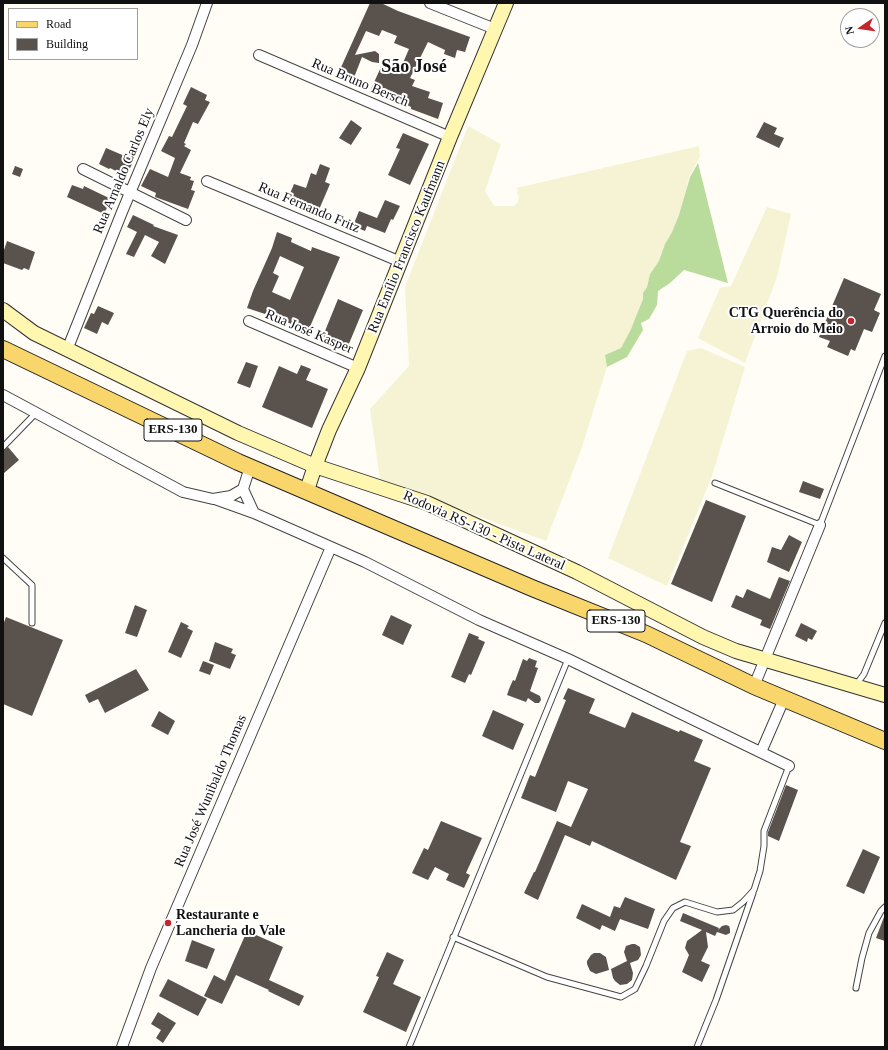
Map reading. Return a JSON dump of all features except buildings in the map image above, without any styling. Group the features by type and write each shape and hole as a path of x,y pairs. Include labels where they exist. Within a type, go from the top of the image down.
{"main road":[{"name":"ERS-130","path":"3,348 250,467 307,490 532,588 646,634 754,686 885,742"}],"street":[{"name":"Rua Arnaldo Carlos Ely","path":"67,350 130,193 192,45 207,3"},
{"path":"430,3 495,30"},
{"name":"Rua Emílio Francisco Kaufmann","path":"307,490 329,430 358,368 450,137 506,3"},
{"name":"Rua Bruno Bersch","path":"258,55 450,137"},
{"path":"83,169 186,220"},
{"name":"Rua Fernando Fritz","path":"207,181 401,262"},
{"name":"Rodovia RS-130 - Pista Lateral","path":"3,310 34,333 238,433 315,466 427,503 577,572 703,637 736,651 885,695"},
{"name":"Rua José Kasper","path":"249,321 358,368"},
{"path":"3,395 183,492 213,499 254,513 365,562 479,620 568,659 789,766"},
{"path":"213,499 232,496 243,489 250,467"},
{"path":"243,489 254,513"},
{"path":"754,686 820,525"},
{"name":"Rua José Wunibaldo Thomas","path":"122,1047 151,968 331,547"},
{"path":"761,752 784,699"}],"lane":[{"path":"715,483 820,525 885,356"},
{"path":"3,447 36,413"},
{"path":"3,558 32,585 32,623"},
{"path":"856,686 864,674 885,623"},
{"path":"408,1047 568,659"},
{"path":"696,1047 716,1000 754,890 760,871 764,846 764,831 789,766"},
{"path":"453,937 547,977 621,997 635,990 664,921 673,908 685,902 717,912 733,910 754,890"},
{"path":"856,988 862,958 870,933 881,911 885,907"}],"shaded area":[{"path":"468,126 501,144 485,191 494,206 514,206 518,202 519,196 516,188 699,146 700,157 689,177 682,208 672,232 665,244 660,260 650,274 635,321 621,348 605,355 607,367 581,450 546,541 380,480 370,409 409,366 405,287"},
{"path":"767,207 791,214 777,277 745,363 698,338 720,288 731,286"},
{"path":"701,348 745,367 712,476 667,586 608,558 687,351"}],"green space":[{"path":"698,163 728,283 684,270 670,283 658,291 657,305 649,319 641,323 643,330 627,357 607,367 605,355 621,348 631,329 643,299 643,293 647,287 650,274 659,261 665,244 672,232 679,215 690,177"}],"place":[{"name":"CTG Querência do Arroio do Meio","path":"851,321"},
{"name":"Restaurante e Lancheria do Vale","path":"168,923"}],"district":[{"name":"São José","path":"414,67"}]}
